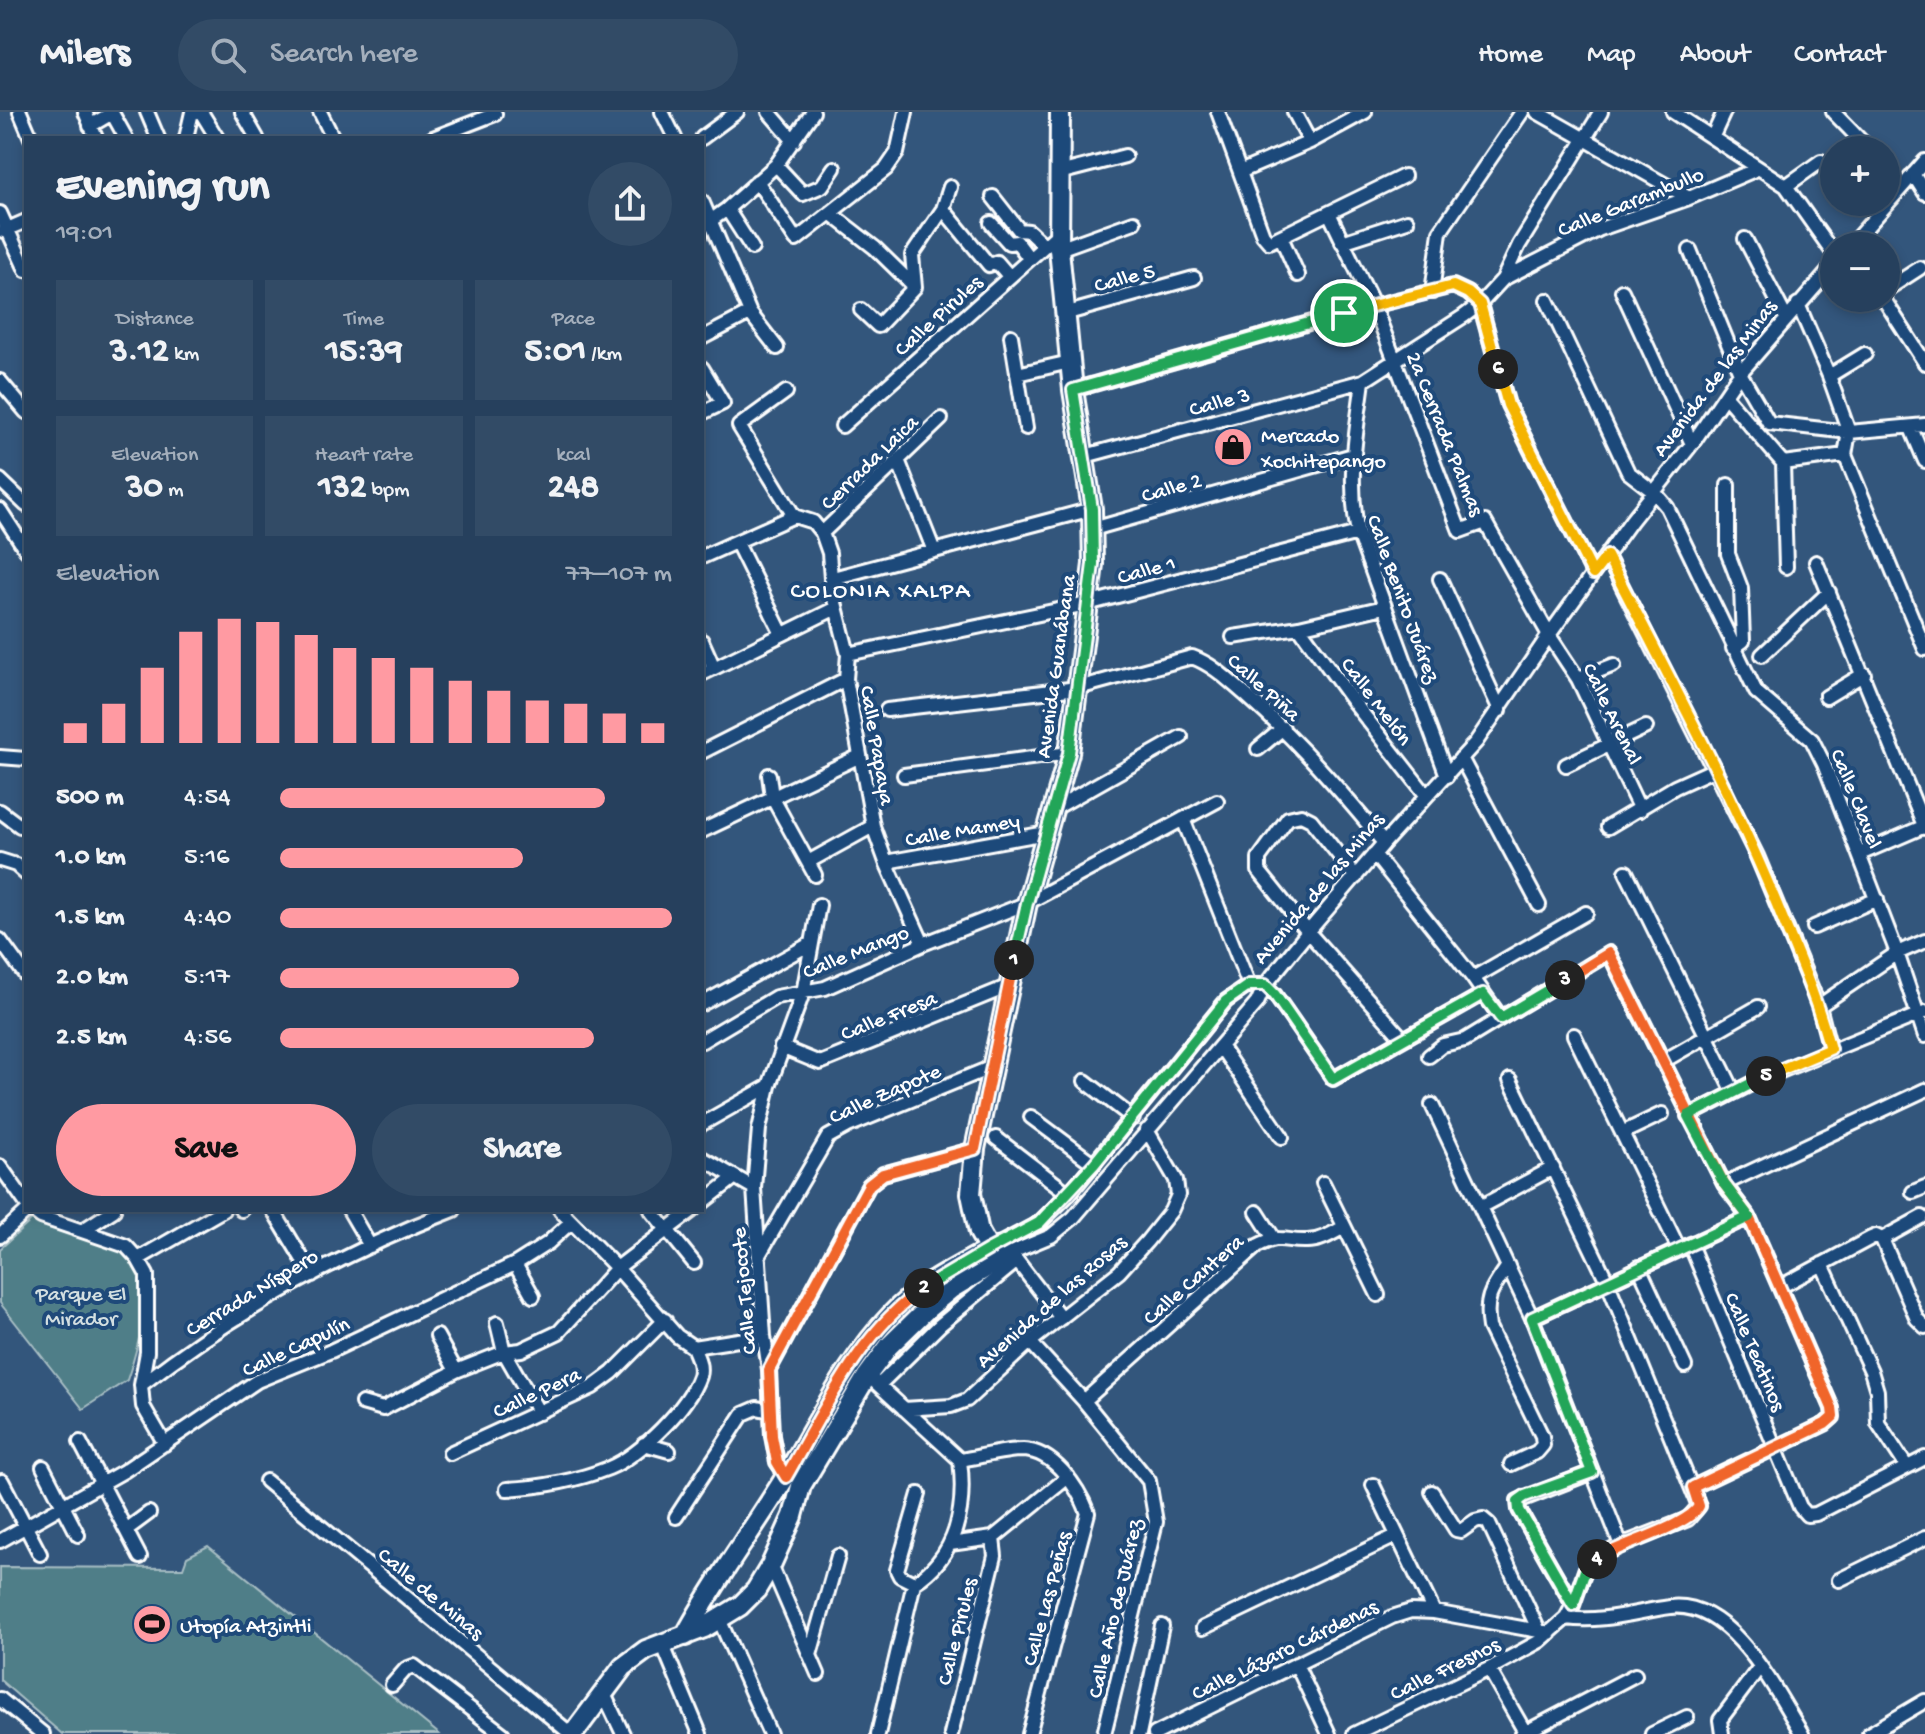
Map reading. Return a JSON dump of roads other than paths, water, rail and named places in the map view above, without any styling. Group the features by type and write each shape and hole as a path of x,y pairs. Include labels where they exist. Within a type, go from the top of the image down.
{"street":[{"path":"20,112 30,136"},
{"path":"85,112 93,132 112,113 125,136"},
{"path":"147,112 157,136"},
{"path":"186,136 192,112"},
{"path":"201,112 216,136"},
{"path":"242,112 256,136"},
{"path":"320,112 332,136"},
{"path":"662,112 674,136"},
{"path":"704,137 737,112"},
{"path":"769,112 794,141"},
{"path":"777,348 750,313 706,224 776,165 813,112"},
{"path":"757,181 796,240 886,169 897,153 906,112"},
{"name":"Avenida Guanábana","path":"1003,1256 979,1232 971,1194 975,1149 1027,903 1069,753 1093,564 1092,509 1054,242 1063,112"},
{"path":"1218,112 1263,235 1269,242 1404,176"},
{"path":"1294,112 1310,142"},
{"path":"1242,171 1310,142 1365,112"},
{"path":"1432,292 1440,232 1522,112"},
{"path":"1537,112 1689,198"},
{"path":"1503,279 1519,245 1601,112"},
{"path":"1673,112 1786,186 1820,234"},
{"path":"1713,136 1724,112"},
{"path":"1833,112 1856,136"},
{"path":"438,136 495,114"},
{"path":"1059,173 1125,156"},
{"path":"1864,232 1925,161"},
{"path":"1786,186 1820,162"},
{"path":"776,165 803,194 822,186 834,168"},
{"name":"Calle Garambullo","path":"1363,381 1480,304 1503,279 1600,229 1689,198 1757,169"},
{"path":"1913,174 1925,193"},
{"path":"861,310 878,326 915,287 912,255 943,209 950,187"},
{"path":"993,197 1019,230 1054,242 1134,222"},
{"path":"727,209 752,248"},
{"path":"943,209 989,265 997,262 1009,276"},
{"path":"0,213 4,231 24,266"},
{"path":"830,213 875,248 915,287"},
{"name":"2a Cerrada Palmas","path":"1329,213 1374,306 1460,531 1485,522 1549,635"},
{"path":"1342,242 1407,221"},
{"path":"4,231 24,222"},
{"path":"991,223 1009,243 1017,242 1029,258"},
{"path":"1281,237 1298,275"},
{"path":"1745,239 1786,318"},
{"name":"Calle Pirules","path":"842,426 1029,258 1054,242"},
{"path":"1690,250 1740,373 1769,423 1849,432 1925,425"},
{"path":"1900,281 1920,268"},
{"name":"Calle 5","path":"1064,314 1194,278"},
{"name":"Avenida de las Minas","path":"572,1734 623,1667 646,1650 719,1619 740,1606 756,1590 793,1516 793,1481 852,1363 892,1313 936,1280 1051,1236 1073,1218 1257,1003 1265,985 1308,932 1374,854 1447,776 1500,710 1549,635 1692,444 1740,373 1820,280"},
{"path":"1073,390 1453,286 1468,293 1480,304 1508,405 1593,574"},
{"path":"1622,291 1692,444"},
{"name":"Calle Clavel","path":"1547,300 1628,472 1655,493 1667,507 1756,692 1812,740 1860,854 1921,1014 1925,1036"},
{"path":"1798,304 1849,432 1845,455 1925,649"},
{"path":"1894,312 1920,345 1925,363"},
{"path":"704,337 750,313"},
{"path":"1011,336 1026,428"},
{"path":"1829,376 1865,354"},
{"path":"1017,374 1070,362"},
{"path":"704,371 723,403 704,412"},
{"path":"0,381 24,410"},
{"name":"Calle Benito Juárez","path":"1363,381 1353,455 1351,501 1358,533 1447,776"},
{"name":"Calle 3","path":"1085,456 1363,381"},
{"path":"786,392 739,426 794,516 813,522 822,533"},
{"path":"1725,396 1783,463 1786,567"},
{"name":"Cerrada Laica","path":"822,533 941,419"},
{"path":"1911,428 1925,461"},
{"name":"Calle 2","path":"1093,529 1353,455"},
{"path":"1783,463 1845,455"},
{"path":"898,460 934,551"},
{"path":"0,480 24,503"},
{"path":"1728,485 1728,554 1741,588 1743,641 1733,648"},
{"path":"833,578 1092,509"},
{"path":"0,510 24,547"},
{"path":"704,556 794,516"},
{"name":"Calle Papaya","path":"822,533 833,578 832,591 848,654 846,679 873,826 923,944"},
{"name":"Calle 1","path":"848,654 1087,604 1358,533"},
{"path":"737,543 782,634"},
{"path":"1607,556 1757,856 1819,1006 1830,1049"},
{"path":"1816,562 1925,826 1860,854"},
{"path":"1440,579 1500,710"},
{"path":"1762,655 1829,592"},
{"path":"1233,637 1299,627 1384,607"},
{"path":"704,673 836,608"},
{"name":"Calle Melón","path":"1299,627 1427,796"},
{"name":"Calle Arenal","path":"1549,635 1578,679 1640,810"},
{"path":"704,646 714,668"},
{"name":"Calle Piña","path":"1078,688 1192,657 1209,663 1315,760 1384,843"},
{"path":"1578,679 1614,665"},
{"path":"1826,697 1864,674"},
{"path":"704,751 846,679"},
{"path":"887,710 1078,688"},
{"path":"1566,765 1646,727"},
{"path":"1258,749 1283,728"},
{"path":"1052,810 1181,737"},
{"path":"904,775 1069,753"},
{"path":"704,829 860,756"},
{"path":"0,757 24,759"},
{"path":"1461,758 1539,905"},
{"path":"1608,827 1675,787 1715,769"},
{"path":"769,775 772,797 815,875"},
{"name":"Calle Mango","path":"704,1040 776,997 825,988 923,944 1027,903 1217,801"},
{"path":"1356,877 1311,820 1301,815 1288,818 1259,858 1259,871 1308,932 1403,1039"},
{"path":"1183,819 1249,985 1265,985 1333,1079 1483,994"},
{"path":"3,820 24,825"},
{"path":"808,862 873,826"},
{"name":"Calle Mamey","path":"886,862 1046,833"},
{"path":"1374,854 1501,1018"},
{"path":"0,860 16,865 24,872"},
{"path":"1626,872 1734,1092"},
{"path":"1814,927 1877,899"},
{"name":"Calle Tejocote","path":"793,1481 777,1462 770,1411 754,1188 759,1129 781,1047 803,993 819,905"},
{"path":"1473,978 1586,913"},
{"path":"0,940 24,973"},
{"path":"1819,1006 1897,953 1925,941"},
{"path":"704,1003 812,943"},
{"path":"1429,1056 1443,1045 1465,1040 1609,953 1724,1184 1749,1217 1832,1408 1833,1417 1825,1424 1693,1487 1607,1281 1510,1080"},
{"name":"Avenida de las Minas","path":"685,1636 698,1610 793,1481 873,1380 889,1346 951,1289 1003,1256 1069,1194 1226,1001 1249,985"},
{"name":"Calle Fresa","path":"781,1047 820,1063 1009,986"},
{"path":"1662,1062 1758,1007"},
{"path":"1688,1116 1830,1049 1921,1014"},
{"name":"Calle Teatinos","path":"1574,1035 1622,1133 1684,1246 1776,1446 1800,1507 1807,1515 1816,1514 1907,1467"},
{"path":"1220,1046 1282,1137"},
{"name":"Calle Zapote","path":"759,1255 828,1137 992,1067"},
{"path":"1085,1081 1133,1118"},
{"path":"704,1123 769,1086"},
{"path":"1724,1184 1925,1090"},
{"path":"1432,1105 1532,1318 1621,1545"},
{"path":"1622,1133 1662,1114"},
{"path":"1031,1117 1094,1164"},
{"name":"Avenida de las Rosas","path":"904,1409 951,1406 967,1400 1030,1342 1119,1272 1155,1231 1178,1195 1176,1180 1147,1130"},
{"path":"996,1138 1069,1194"},
{"path":"769,1370 869,1185 883,1174 975,1149"},
{"path":"704,1159 754,1188"},
{"path":"0,1166 24,1200"},
{"path":"1480,1207 1553,1168"},
{"path":"704,1201 734,1178"},
{"path":"14,1186 24,1180"},
{"path":"1323,1183 1378,1295"},
{"path":"0,1236 28,1212"},
{"path":"33,1212 126,1246 138,1259 147,1275 147,1352 141,1385 143,1406 165,1444"},
{"path":"83,1230 111,1212"},
{"path":"138,1259 220,1212"},
{"path":"274,1212 312,1275"},
{"path":"350,1212 370,1246"},
{"path":"507,1489 574,1481 613,1466 669,1421 700,1374 700,1362 693,1347 677,1336 562,1212"},
{"path":"653,1212 694,1263"},
{"path":"362,1403 383,1409 456,1371 504,1352 521,1350 559,1332 617,1268 691,1212"},
{"path":"1257,1212 1273,1237"},
{"name":"Cerrada Níspero","path":"141,1385 254,1307 430,1214"},
{"path":"1532,1318 1749,1217"},
{"path":"1882,1239 1922,1217"},
{"name":"Calle Capulín","path":"1,1538 102,1484 257,1381 331,1351 515,1264 548,1243 571,1222"},
{"name":"Calle Cantera","path":"1084,1401 1257,1246 1273,1237 1308,1241 1323,1238 1344,1227"},
{"path":"1780,1287 1876,1236 1882,1239 1917,1319 1924,1326"},
{"path":"1003,1256 1061,1318"},
{"path":"515,1264 533,1296"},
{"path":"1822,1264 1871,1371 1877,1391 1878,1423 1907,1467 1925,1458"},
{"path":"1508,1266 1490,1292 1485,1307 1489,1327 1542,1436 1543,1445 1537,1452 1511,1464"},
{"path":"1639,1267 1685,1366"},
{"name":"Calle Pera","path":"450,1453 593,1387 612,1373 665,1320"},
{"path":"497,1323 504,1352 539,1413"},
{"path":"437,1336 456,1371"},
{"path":"693,1347 764,1336"},
{"name":"Calle Año de Juárez","path":"1030,1342 1084,1401 1149,1481 1156,1522 1104,1734"},
{"path":"147,1352 158,1372"},
{"path":"873,1380 960,1460 963,1483 962,1503 950,1544 933,1572 914,1583 878,1734"},
{"path":"676,1517 743,1414 757,1408 770,1411"},
{"path":"80,1442 140,1557"},
{"path":"644,1444 669,1451"},
{"path":"950,1544 993,1538 1068,1477 1047,1458 1022,1450 960,1460"},
{"path":"43,1467 78,1535"},
{"path":"1573,1605 1519,1510 1518,1501 1592,1472"},
{"name":"Calle Las Peñas","path":"1029,1734 1088,1513 1081,1493 1068,1477"},
{"path":"2,1481 40,1554"},
{"name":"Calle de Minas","path":"266,1481 572,1734"},
{"path":"1373,1485 1434,1612"},
{"name":"Calle Fresnos","path":"1354,1734 1489,1669 1566,1618 1586,1568 1621,1545 1696,1513 1699,1506 1693,1487"},
{"path":"1432,1492 1456,1530 1461,1531 1483,1519 1489,1524 1545,1632"},
{"path":"914,1583 900,1576 897,1570 919,1494"},
{"path":"126,1530 149,1513"},
{"path":"1203,1628 1396,1536"},
{"name":"Calle Pirules","path":"951,1734 995,1556 993,1538"},
{"path":"1839,1580 1925,1538"},
{"path":"810,1655 838,1556"},
{"path":"771,1565 818,1674"},
{"path":"1566,1618 1605,1620 1674,1607 1697,1610 1715,1618 1733,1631 1802,1734"},
{"name":"Calle Lázaro Cárdenas","path":"1155,1734 1392,1617 1411,1611 1434,1612 1545,1632"},
{"path":"719,1619 770,1734"},
{"path":"1139,1734 1162,1626"},
{"path":"662,1643 700,1734"},
{"path":"1296,1664 1329,1734"},
{"path":"392,1685 406,1669 414,1666 503,1734"},
{"path":"1722,1734 1720,1720 1759,1668"},
{"path":"1489,1669 1524,1733 1635,1675"},
{"path":"604,1694 623,1734"},
{"path":"0,1699 43,1734"},
{"path":"1869,1734 1888,1729 1925,1701"},
{"path":"1652,1734 1687,1717"}],"place":[{"name":"Mercado Xochitepango","path":"1233,447"},
{"name":"Utopía Atzintli","path":"152,1624"}],"district":[{"name":"COLONIA XALPA","path":"881,589"}],"park label":[{"name":"Parque El Mirador","path":"81,1304"}]}
